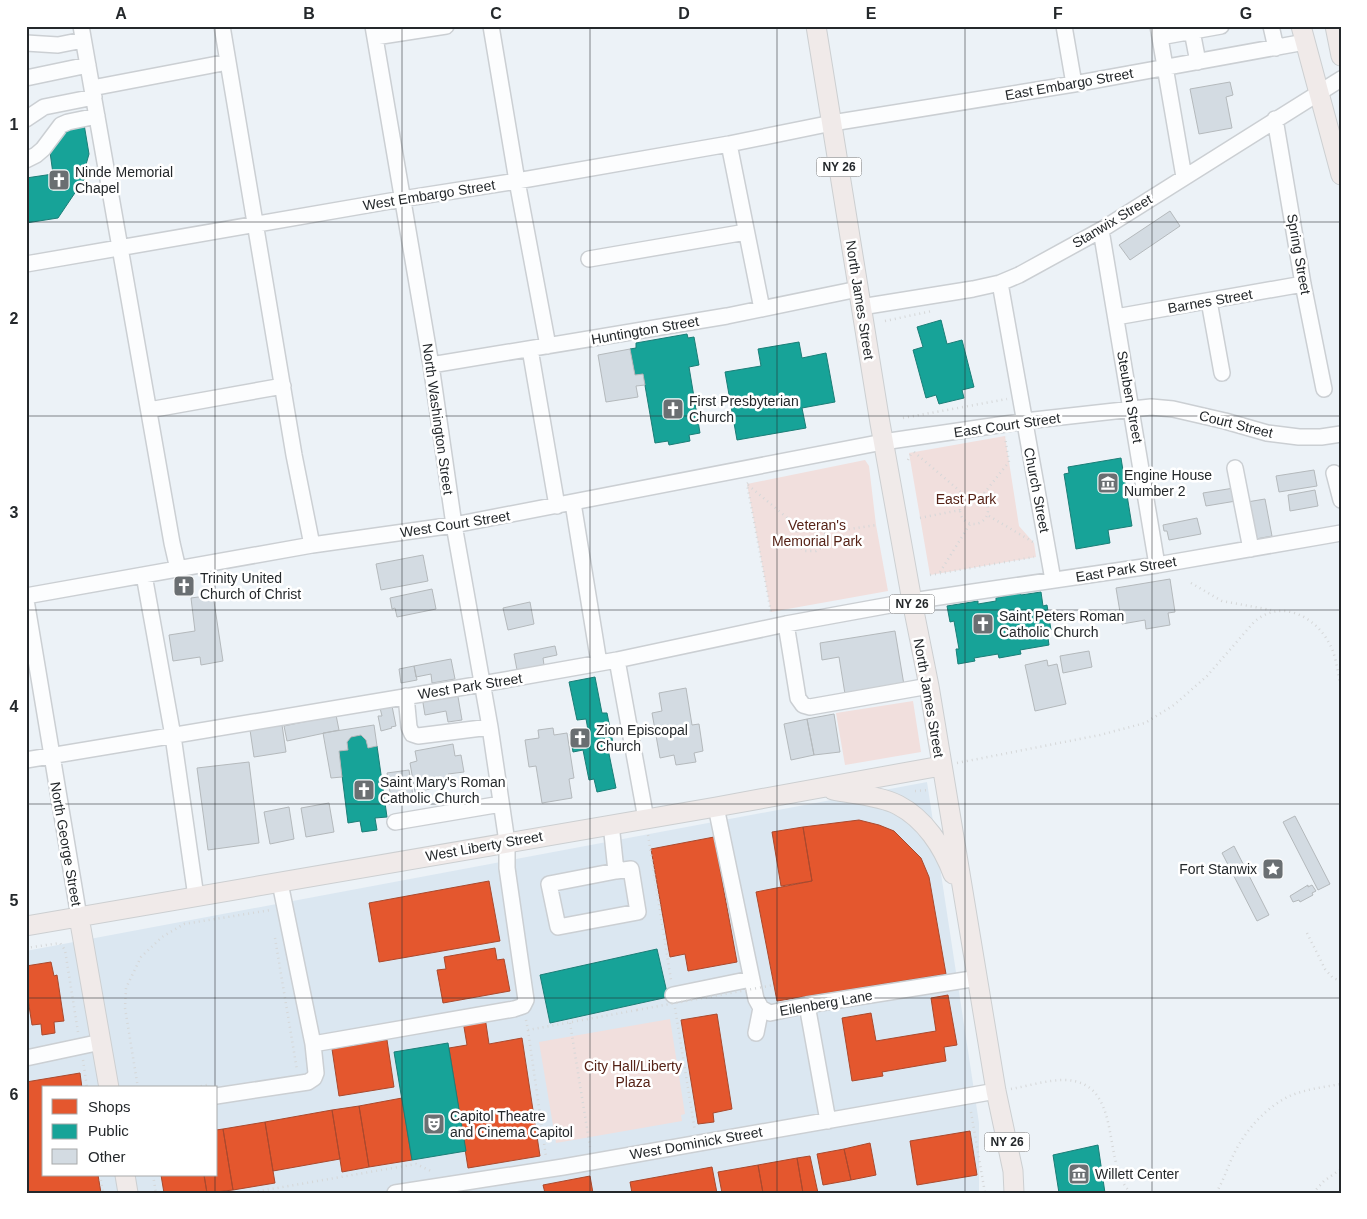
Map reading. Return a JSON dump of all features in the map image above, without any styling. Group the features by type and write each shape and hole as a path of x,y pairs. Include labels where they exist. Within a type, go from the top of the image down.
{"main road":[{"name":"North James Street","path":"816,26 883,442 929,686 996,1091 1013,1171 1014,1193"},
{"path":"1335,26 1341,56"},
{"path":"1303,34 1341,174"},
{"name":"West Liberty Street","path":"26,926 716,807 941,766"},
{"path":"822,788 897,804 916,817 935,838 952,871 964,903"},
{"name":"North George Street","path":"79,917 109,1086"},
{"path":"124,1176 128,1193"}],"street":[{"path":"222,26 312,545"},
{"path":"374,32 446,26"},
{"path":"490,26 548,346"},
{"path":"1064,26 1074,84"},
{"path":"1184,177 1159,32 1192,31 1220,26"},
{"path":"1271,26 1276,48"},
{"path":"1192,31 1198,62"},
{"name":"North Washington Street","path":"374,32 431,366 454,525 490,727 507,842 507,868 526,1000 523,1006"},
{"path":"26,43 58,45 82,33 178,569"},
{"name":"East Embargo Street","path":"832,123 1074,84 1276,48 1303,34"},
{"path":"26,119 44,107 93,92 228,62"},
{"path":"26,78 88,65"},
{"name":"Stanwix Street","path":"860,298 1000,283 1018,275 1101,230 1341,79"},
{"path":"26,160 43,149 61,125 97,116"},
{"name":"Spring Street","path":"1275,119 1324,389"},
{"name":"West Embargo Street","path":"26,264 729,144 832,123"},
{"path":"729,144 762,309"},
{"name":"Steuben Street","path":"1101,230 1157,565"},
{"path":"589,259 746,232"},
{"name":"Church Street","path":"1000,283 1053,580"},
{"name":"Barnes Street","path":"1116,317 1304,284"},
{"name":"Huntington Street","path":"431,366 762,309 860,298"},
{"path":"1209,301 1222,373"},
{"path":"530,349 557,506"},
{"path":"149,410 283,386"},
{"name":"East Court Street","path":"883,442 1025,421 1132,408"},
{"name":"Court Street","path":"1132,408 1173,409 1225,420 1267,433 1298,437 1321,437 1341,434"},
{"path":"1321,437 1341,425"},
{"name":"West Court Street","path":"26,596 312,545 454,525 883,442"},
{"path":"1235,468 1251,549"},
{"path":"1334,473 1341,500"},
{"path":"573,503 599,663"},
{"name":"East Park Street","path":"912,601 1157,565 1341,533"},
{"path":"144,575 173,736 196,897"},
{"name":"North George Street","path":"26,600 79,917"},
{"name":"West Park Street","path":"26,760 617,660 786,624 912,601"},
{"path":"786,624 798,698 803,705 810,707 929,686"},
{"path":"617,660 646,819"},
{"path":"406,696 409,727 412,734 418,736 490,727"},
{"path":"395,822 501,804"},
{"name":"Eilenberg Lane","path":"716,807 751,980 756,1000 761,1008 770,1013 807,1005 978,978"},
{"path":"611,824 616,871"},
{"path":"631,869 638,912 558,927 549,884 616,871 631,869"},
{"path":"218,1090 308,1082 314,1078 316,1073 313,1044 280,883"},
{"path":"673,995 751,980"},
{"path":"807,1005 828,1121"},
{"path":"313,1044 523,1006"},
{"path":"756,1033 761,1008"},
{"path":"26,1058 101,1042"},
{"name":"West Dominick Street","path":"395,1193 592,1162 996,1091"}],"path":[{"path":"903,418 1009,398"},
{"path":"981,497 1009,462 1005,436 996,438"},
{"path":"913,451 922,450"},
{"path":"913,451 968,497"},
{"path":"908,460 913,451"},
{"path":"747,484 756,482"},
{"path":"747,484 798,527"},
{"path":"747,484 771,612"},
{"path":"974,495 981,497 988,506 989,516 977,525 970,524 961,517 962,503 968,497 974,495"},
{"path":"920,518 960,510"},
{"path":"930,575 1036,557 1034,542 989,516"},
{"path":"805,523 814,524 820,528 825,537 824,546 816,551 804,551 796,542 795,535 798,527 805,523"},
{"path":"939,573 970,524"},
{"path":"824,533 876,525"},
{"path":"1191,583 1222,601 1272,611 1291,612 1302,616 1320,630 1332,649 1341,688"},
{"path":"941,766 1100,735 1145,722 1174,705 1207,676 1260,616 1272,611"},
{"path":"911,796 915,792 916,786"},
{"path":"915,792 929,790"},
{"path":"138,1086 124,1008 126,988 141,957 162,937 184,924 271,909 272,919"},
{"path":"1307,933 1325,969 1333,978 1341,981"},
{"path":"275,938 297,1070"},
{"path":"26,948 60,943 66,950 87,1086"},
{"path":"528,1030 774,985"},
{"path":"523,1006 548,1169"},
{"path":"570,1023 592,1162"},
{"path":"996,1091 1064,1080 1078,1082 1090,1088 1100,1098 1106,1112 1117,1168 1121,1180 1131,1193"},
{"path":"1216,1193 1224,1180 1237,1148 1259,1118 1273,1106 1292,1095 1341,1084"},
{"path":"971,1112 986,1193"},
{"path":"248,1193 416,1164 433,1172 442,1172"},
{"path":"1313,1193 1324,1181 1341,1169"},
{"path":"100,1176 103,1193"},
{"path":"153,1176 156,1193"}],"shaded area":[{"path":"927,782 979,1123 979,1193 26,1193 26,951"}],"green space":[{"name":"East Park","path":"1005,436 1019,526 1034,543 1036,557 930,575 909,453"},
{"name":"Veteran's Memorial Park","path":"865,460 869,466 876,525 888,591 771,612 747,484"},
{"path":"913,701 921,752 845,765 836,713"},
{"name":"City Hall/Liberty Plaza","path":"670,1019 685,1114 681,1115 682,1121 556,1143 539,1042"}],"building: Shops":[{"path":"859,820 894,831 921,858 929,877 946,974 777,1001 756,892 812,881 803,827"},
{"path":"803,827 812,881 781,886 772,832"},
{"path":"714,837 737,962 688,971 685,954 670,957 651,849"},
{"path":"489,881 500,941 379,962 369,903"},
{"path":"495,948 497,960 504,959 510,991 443,1003 437,970 446,969 444,957"},
{"path":"51,962 54,976 57,975 64,1021 54,1022 55,1033 42,1035 41,1024 32,1025 28,999 26,999 26,966"},
{"path":"948,995 957,1045 944,1047 946,1061 882,1072 883,1076 852,1081 842,1018 871,1013 876,1041 936,1031 931,998"},
{"path":"717,1014 732,1109 713,1113 714,1122 698,1124 681,1020"},
{"path":"485,1017 489,1044 522,1038 540,1156 468,1168 449,1048 467,1045 463,1021"},
{"path":"387,1040 394,1087 339,1096 332,1049"},
{"path":"80,1073 82,1086 42,1086 42,1176 98,1176 101,1193 29,1193 26,1179 26,1082"},
{"path":"402,1098 412,1160 369,1167 359,1106"},
{"path":"359,1106 369,1167 342,1172 332,1110"},
{"path":"332,1110 340,1159 273,1171 265,1122"},
{"path":"265,1122 275,1183 233,1190 223,1129"},
{"path":"223,1129 233,1190 207,1193 204,1176 218,1176 218,1130"},
{"path":"970,1131 977,1175 917,1185 910,1141"},
{"path":"870,1143 876,1175 851,1180 844,1149"},
{"path":"844,1149 851,1180 823,1185 817,1154"},
{"path":"810,1156 818,1193 803,1193 797,1158"},
{"path":"797,1158 803,1193 763,1193 758,1165"},
{"path":"758,1165 763,1193 722,1193 718,1172"},
{"path":"712,1167 717,1193 632,1193 630,1182"},
{"path":"161,1176 204,1176 207,1193 164,1193"},
{"path":"590,1176 593,1193 545,1193 543,1185"}],"building: Public":[{"path":"84,124 89,154 85,168 87,175 58,218 26,223 26,178 53,174 50,152 67,127"},
{"path":"941,320 947,344 962,340 974,387 962,390 964,398 939,404 936,395 926,398 913,350 923,347 917,327"},
{"name":"First Presbyterian Church","path":"687,334 688,338 694,337 699,365 689,367 700,433 689,435 690,441 669,445 668,441 655,443 643,374 635,375 630,349 636,348 636,343"},
{"path":"799,342 802,358 826,353 835,402 802,408 806,428 737,440 725,372 761,366 758,349"},
{"path":"1121,458 1132,526 1108,530 1110,543 1076,549 1064,474 1069,473 1068,467"},
{"path":"1041,592 1043,606 1047,605 1051,630 1047,631 1049,645 1020,650 1021,654 999,658 998,654 974,658 975,661 958,664 956,649 959,649 954,621 950,622 947,606 978,601 978,604 996,601 996,598 1020,593 1021,595"},
{"path":"595,677 602,713 607,713 614,748 608,749 616,788 597,792 594,779 589,780 583,750 573,752 570,734 588,730 586,719 577,720 569,682"},
{"name":"Saint Mary's Roman Catholic Church","path":"361,735 366,740 368,748 377,746 387,817 375,818 377,830 362,832 360,821 348,823 339,751 348,750 347,742 351,737"},
{"path":"657,949 668,997 550,1023 540,975"},
{"name":"Capitol Theatre and Cinema Capitol","path":"448,1043 466,1151 412,1160 394,1052"},
{"name":"Willett Center","path":"1098,1145 1105,1193 1059,1193 1053,1155"}],"building: Other":[{"path":"1230,82 1233,95 1226,97 1232,128 1199,134 1190,89"},
{"path":"1170,211 1180,226 1130,260 1119,245"},
{"path":"630,349 635,375 643,374 645,385 636,386 638,397 606,402 598,355"},
{"path":"1314,470 1317,486 1279,492 1276,476"},
{"path":"1234,488 1236,501 1206,506 1203,493"},
{"path":"1315,490 1318,506 1290,511 1288,495"},
{"path":"1265,499 1272,536 1256,539 1247,502"},
{"path":"1197,518 1201,534 1169,540 1163,525"},
{"path":"423,555 428,581 381,590 376,564"},
{"path":"1170,579 1175,612 1168,613 1170,625 1146,629 1145,620 1122,624 1116,588"},
{"path":"432,589 436,609 397,617 395,608 392,609 390,598"},
{"path":"213,595 223,661 201,665 200,657 173,661 169,635 195,631 191,598"},
{"path":"530,602 534,624 508,630 503,608"},
{"path":"895,631 904,685 845,694 839,657 822,660 820,643"},
{"path":"555,646 557,655 543,658 544,665 517,670 514,654"},
{"path":"1089,651 1092,667 1063,673 1060,656"},
{"path":"451,659 455,679 432,683 431,674 416,677 414,666"},
{"path":"1047,660 1048,666 1057,664 1066,704 1035,711 1025,665"},
{"path":"414,666 417,680 401,683 399,669"},
{"path":"686,688 692,725 699,724 703,751 694,753 696,762 676,765 674,755 660,758 652,713 662,711 659,693"},
{"path":"457,691 462,720 448,722 446,711 425,715 422,697"},
{"path":"392,706 396,726 381,731 378,716 382,716 380,708"},
{"path":"834,714 840,752 814,755 807,719"},
{"path":"336,715 339,730 287,741 284,726"},
{"path":"807,719 814,755 791,760 784,724"},
{"path":"282,725 286,752 254,757 250,730"},
{"path":"374,725 377,746 368,748 366,740 361,735 351,737 347,742 348,750 339,751 342,777 331,778 323,733"},
{"path":"553,728 554,735 567,733 574,778 569,779 572,798 542,803 536,766 529,767 525,740 539,738 538,730"},
{"path":"453,744 455,756 461,755 464,772 448,774 449,778 439,779 440,787 415,792 410,763 417,761 415,751"},
{"path":"249,762 259,843 208,850 197,768"},
{"path":"409,770 413,796 391,799 387,773"},
{"path":"329,803 334,832 306,837 301,808"},
{"path":"289,807 294,839 270,844 264,812"},
{"path":"1295,816 1330,884 1318,890 1283,822"},
{"path":"1234,846 1269,915 1257,921 1222,853"},
{"path":"1308,885 1308,887 1312,885 1316,891 1312,893 1313,895 1300,902 1299,900 1293,902 1290,896"}],"place":[{"name":"Ninde Memorial Chapel","path":"59,180"},
{"name":"First Presbyterian Church","path":"673,409"},
{"name":"Engine House Number 2","path":"1108,483"},
{"name":"Trinity United Church of Christ","path":"184,586"},
{"name":"Saint Peters Roman Catholic Church","path":"983,624"},
{"name":"Zion Episcopal Church","path":"580,738"},
{"name":"Saint Mary's Roman Catholic Church","path":"364,790"},
{"name":"Fort Stanwix","path":"1273,869"},
{"name":"Capitol Theatre and Cinema Capitol","path":"434,1124"},
{"name":"Willett Center","path":"1079,1174"}]}
